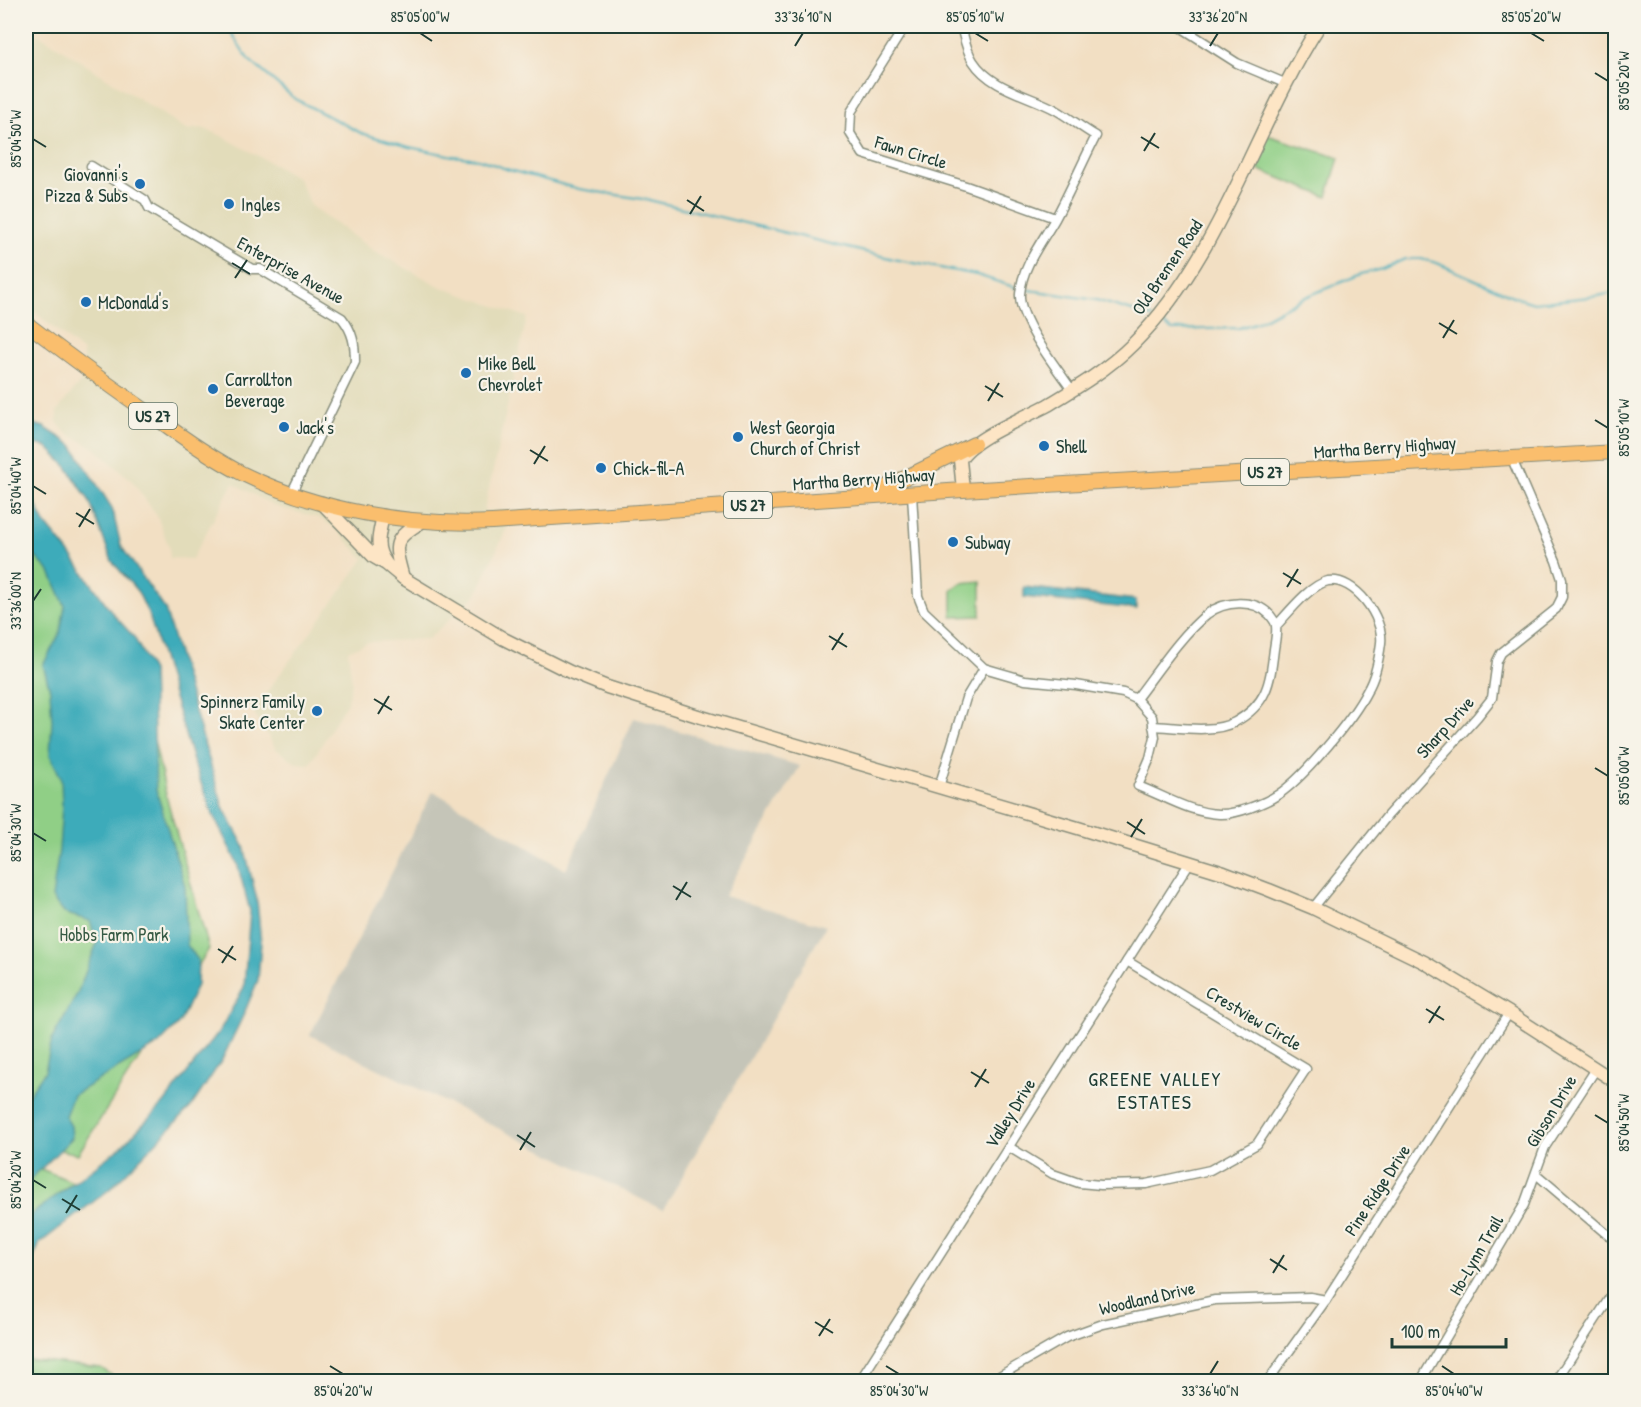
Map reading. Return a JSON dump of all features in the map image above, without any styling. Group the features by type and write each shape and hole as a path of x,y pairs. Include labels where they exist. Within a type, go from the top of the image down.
{"main road":[{"name":"Old Bremen Road","path":"974,444 1072,390 1111,364 1163,311 1195,264 1213,232 1287,84 1319,26"},
{"name":"Martha Berry Highway","path":"26,323 114,390 201,450 246,475 291,494 322,503 382,516 423,521 492,522 963,490 1616,452"},
{"path":"963,490 960,460 966,450 974,444"},
{"path":"867,497 974,444"},
{"path":"322,503 403,578 504,639 570,672 607,687 1224,873 1313,908 1424,962 1509,1013 1616,1082"},
{"path":"376,554 382,516"},
{"path":"403,578 397,543 404,533 423,521"}],"street":[{"name":"Fawn Circle","path":"905,26 851,112 850,133 863,154 966,186 1055,218"},
{"path":"961,26 967,49 985,76 1056,110 1096,136 1028,266 1020,295 1025,315 1034,333 1072,390"},
{"path":"1179,26 1237,63 1287,84"},
{"name":"Enterprise Avenue","path":"91,166 145,200 149,208 252,269 260,269 342,318 351,329 356,362 291,494"},
{"name":"Sharp Drive","path":"1313,908 1388,815 1478,717 1492,698 1500,653 1556,609 1562,597 1562,579 1556,561 1512,459"},
{"path":"912,494 918,596 924,611 984,668 1025,680 1123,693 1136,699 1152,717 1153,726 1155,737 1150,758 1138,786 1199,812 1221,814 1257,805 1278,795 1297,779 1337,733 1365,694 1375,668 1381,640 1370,605 1355,590 1342,582 1327,581 1310,591 1277,625 1270,684 1251,710 1234,722 1216,728 1153,726"},
{"path":"1136,699 1192,628 1214,610 1234,603 1249,603 1263,609 1277,625"},
{"path":"939,787 966,699 984,668"},
{"name":"Valley Drive","path":"859,1382 1190,862"},
{"name":"Crestview Circle","path":"1009,1147 1053,1174 1079,1183 1146,1184 1210,1170 1257,1144 1306,1069 1127,961"},
{"name":"Pine Ridge Drive","path":"1267,1382 1326,1300 1509,1013"},
{"name":"Gibson Drive","path":"1596,1069 1545,1147 1536,1174 1616,1242"},
{"name":"Ho-Lynn Trail","path":"1420,1382 1524,1205 1536,1174"},
{"path":"1555,1382 1616,1288"},
{"name":"Woodland Drive","path":"989,1382 1067,1337 1103,1324 1215,1300 1310,1297 1326,1300"}],"shaded area":[{"path":"38,34 187,130 202,128 220,135 298,178 312,207 374,251 443,288 527,317 484,511 515,510 476,595 428,639 368,642 348,651 352,682 347,702 310,764 296,763 276,749 253,711 364,559 335,528 319,518 274,506 233,483 192,559 170,558 169,547 157,516 132,481 95,448 66,433 57,422 57,411 81,381 83,352 26,305 26,50"},
{"path":"634,718 800,766 724,896 826,926 663,1210 310,1035 433,791 566,870"}],"green space":[{"path":"1267,135 1339,158 1327,197 1252,167"},
{"name":"Hobbs Farm Park","path":"26,503 135,652 167,799 209,949 78,1154 26,1143"},
{"path":"981,581 981,616 952,617 952,590 961,583"},
{"path":"26,1163 73,1182 32,1214 26,1223"},
{"path":"26,1359 101,1368 120,1381 26,1381"}],"water":[{"path":"26,422 44,427 72,445 112,508 121,546 165,609 223,807 244,846 257,900 261,943 258,980 243,1016 222,1060 191,1107 110,1189 40,1243 29,1268 26,1282 26,1223 32,1214 121,1147 164,1103 220,1030 244,987 250,911 237,863 212,813 193,761 150,618 138,592 112,561 89,500 67,467 47,447 26,442"},
{"name":"Hobbs Farm Park","path":"26,491 33,499 45,523 114,615 134,637 152,671 156,790 185,886 187,945 198,960 197,985 180,1022 159,1044 73,1095 65,1116 71,1126 72,1138 26,1184 26,1098 45,1071 52,1039 77,994 97,943 90,921 64,913 52,898 59,850 61,778 50,755 52,721 50,690 43,665 60,633 65,606 50,572 26,547"},
{"path":"1024,587 1136,600 1136,609 1024,597"}],"waterway":[{"path":"227,26 248,59 295,99 361,133 409,147 479,159 509,170 579,189 649,200 898,260 977,275 1017,288"},
{"path":"1161,323 1172,330 1239,328 1258,322 1301,299 1361,274 1382,269 1405,259 1421,259 1437,263 1534,303 1616,292"},
{"path":"1023,289 1096,300 1152,317"}],"place":[{"name":"Giovanni's Pizza & Subs","path":"140,184"},
{"name":"Ingles","path":"229,204"},
{"name":"McDonald's","path":"86,302"},
{"name":"Mike Bell Chevrolet","path":"466,373"},
{"name":"Carrollton Beverage","path":"213,389"},
{"name":"Jack's","path":"284,427"},
{"name":"West Georgia Church of Christ","path":"738,437"},
{"name":"Shell","path":"1044,446"},
{"name":"Chick-fil-A","path":"601,468"},
{"name":"Subway","path":"953,542"},
{"name":"Spinnerz Family Skate Center","path":"317,711"}],"district":[{"name":"GREENE VALLEY ESTATES","path":"1155,1090"}]}
